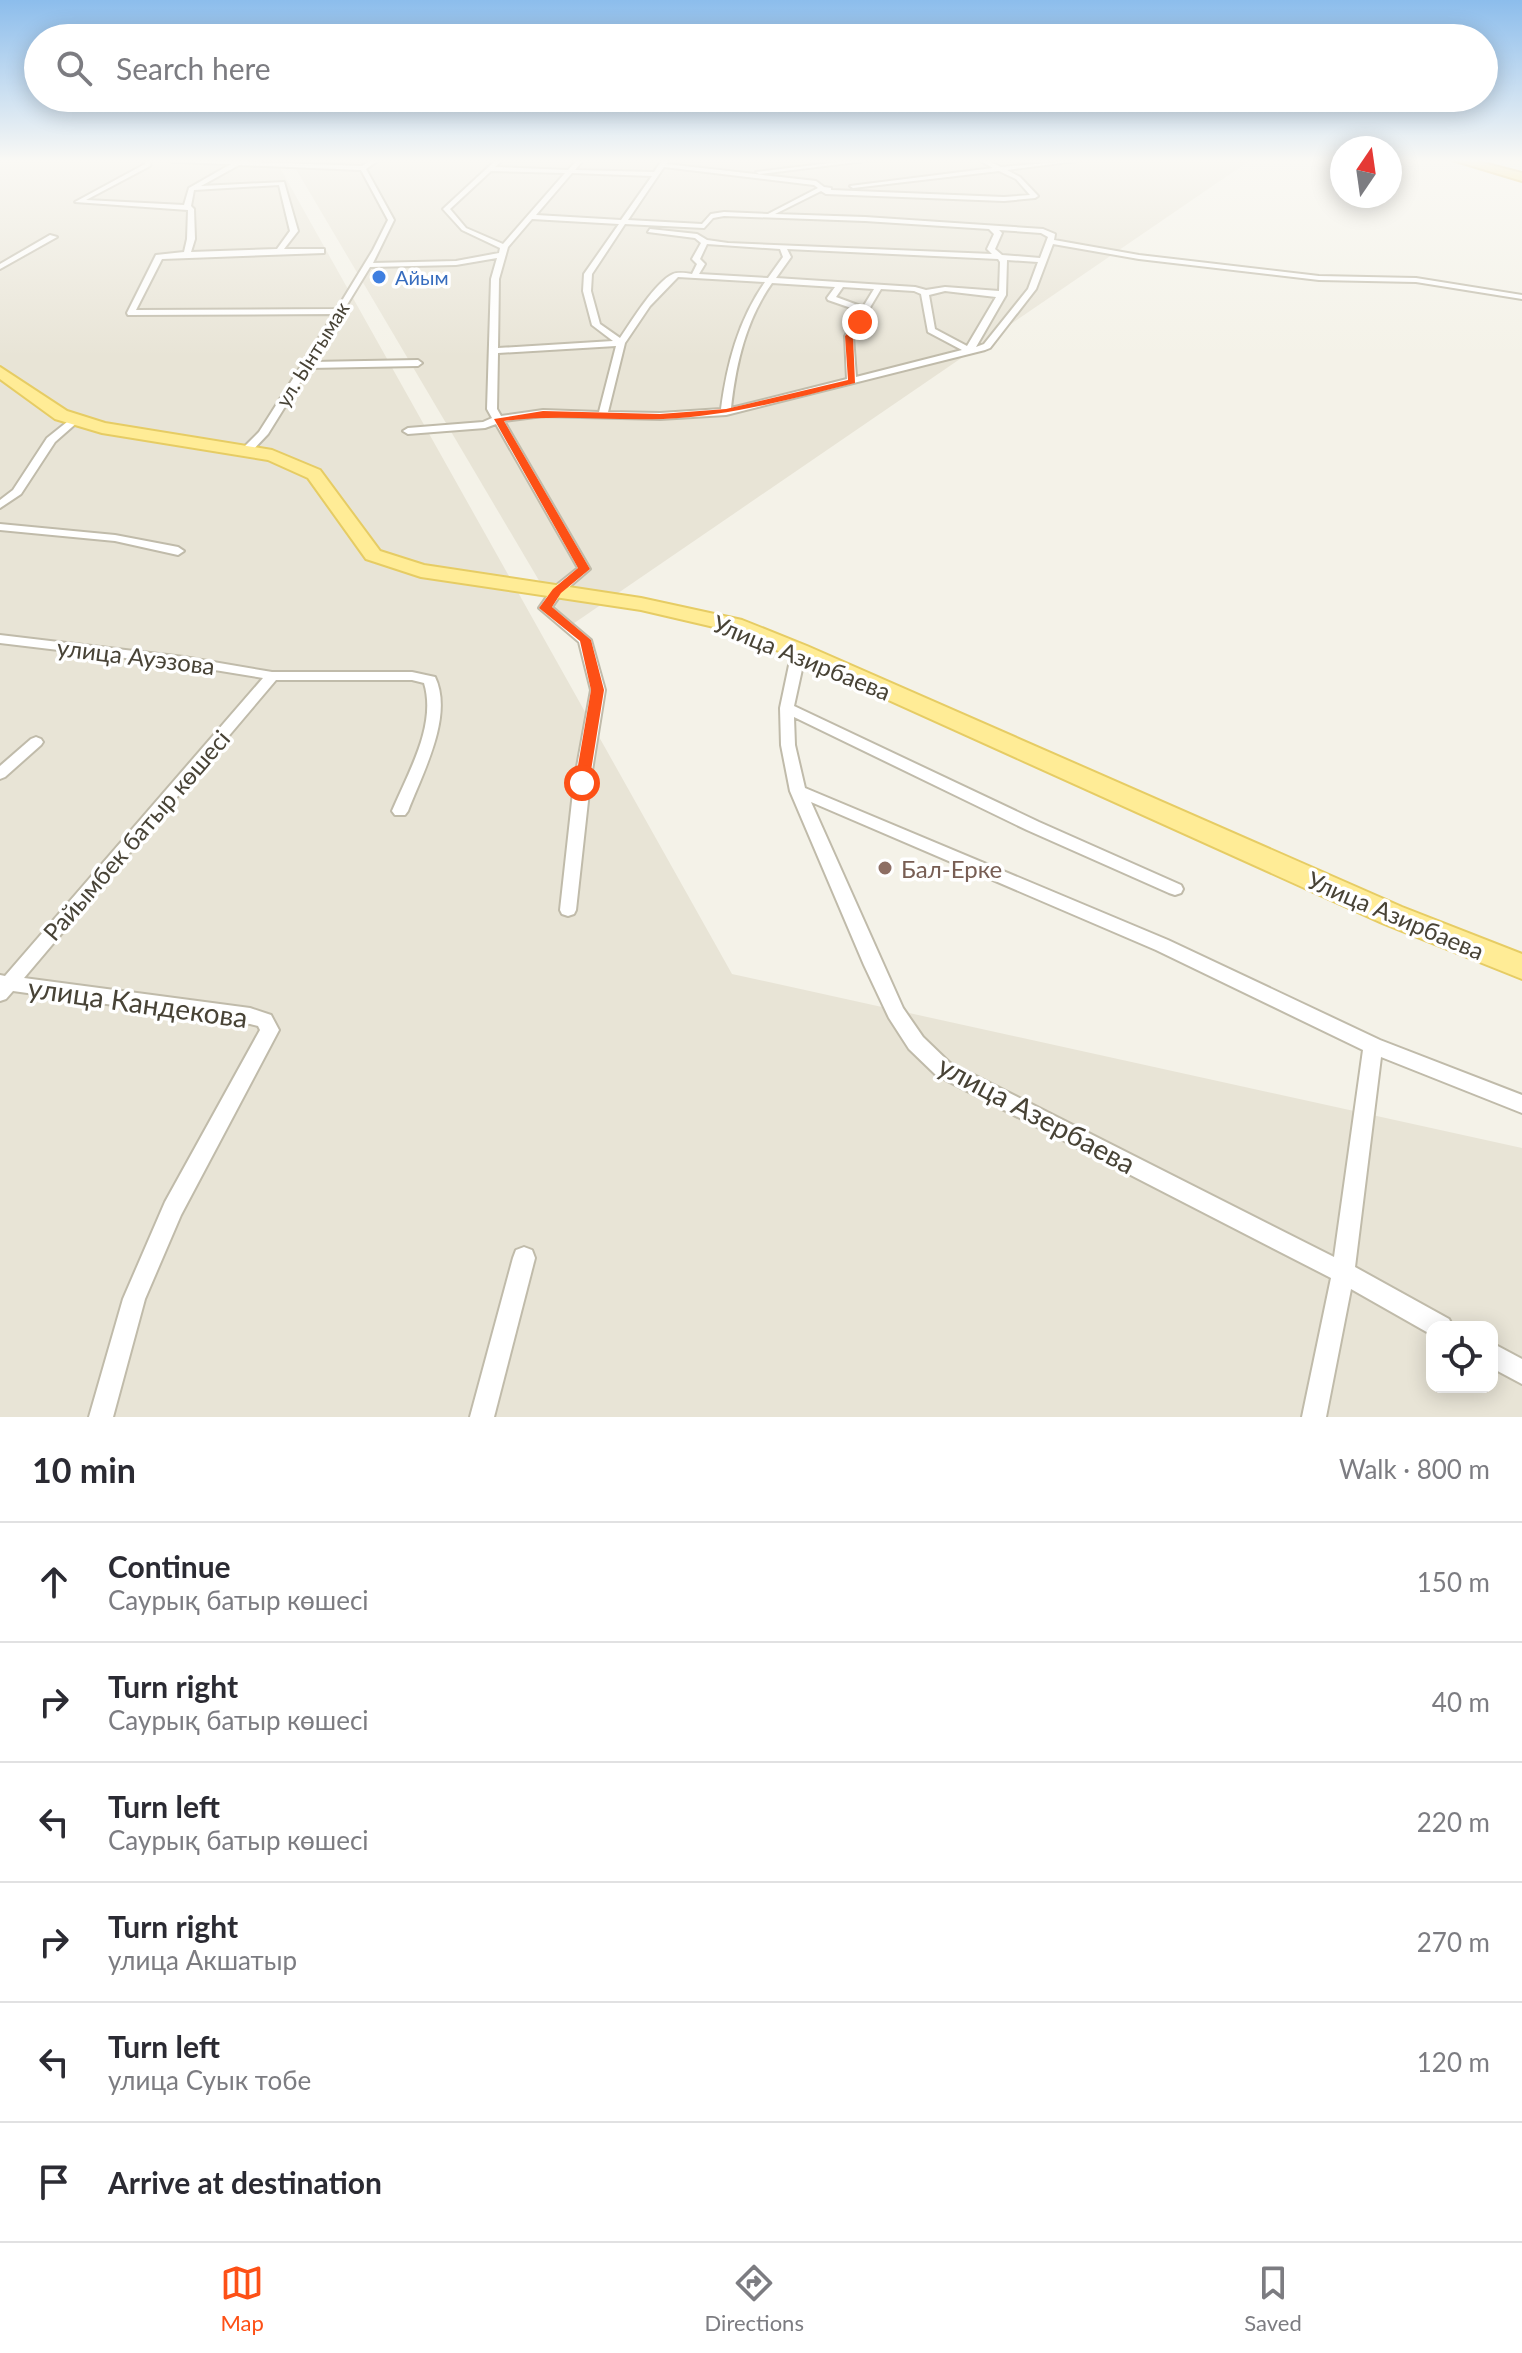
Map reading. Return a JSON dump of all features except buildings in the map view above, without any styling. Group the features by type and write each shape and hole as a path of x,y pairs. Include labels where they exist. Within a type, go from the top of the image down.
{"main road":[{"name":"Улица Азирбаева","path":"3,377 61,415 75,420 102,428 272,455 314,474 373,555 421,571 641,604 734,625 799,651 1392,915 1522,967"}],"street":[{"path":"187,254 190,225"},
{"path":"279,251 294,231 293,225"},
{"name":"ул. Ынтымак","path":"246,451 263,434 388,225"},
{"path":"461,225 503,251"},
{"path":"525,225 503,251 495,279 492,409 584,569 557,591 545,608 585,640 598,690 582,783 568,910"},
{"path":"619,225 588,274 587,291 596,325 621,343"},
{"path":"626,225 697,236 705,242 1043,260"},
{"path":"666,232 671,225"},
{"path":"408,431 485,425 498,419 543,413 660,416 726,412 987,346 1032,289 1052,236 1043,231 957,225"},
{"path":"969,351 1002,295 1004,261 991,249 998,233 990,227"},
{"path":"0,267 53,237"},
{"path":"1050,241 1139,257 1319,278 1416,280 1522,297"},
{"path":"694,276 701,264 696,259 705,242"},
{"path":"726,412 730,372 739,340 754,306 787,257 782,246"},
{"path":"321,251 159,257 131,313 339,311"},
{"path":"367,265 456,263 503,251"},
{"path":"603,414 621,343 647,304 672,277 895,286 925,293 945,289 1002,295"},
{"path":"841,284 831,298 864,310"},
{"path":"852,381 849,336 879,287"},
{"path":"925,293 931,330 969,351"},
{"path":"494,351 621,343"},
{"path":"305,365 418,363"},
{"path":"0,505 17,492 51,440 75,420"},
{"path":"0,527 115,538 178,551"},
{"name":"улица Ауэзова","path":"0,639 184,661 272,676 412,676 430,680 437,692 429,736 400,811"},
{"name":"улица Азербаева","path":"799,651 787,708 788,745 798,791 896,1013 916,1043 943,1069 1343,1273 1430,1321"},
{"name":"Райымбек батыр көшесі","path":"3,986 272,676"},
{"path":"787,708 1033,826 1175,889"},
{"path":"0,774 36,742"},
{"path":"798,791 1162,945 1373,1046 1522,1104"},
{"name":"улица Кандекова","path":"3,986 250,1016 264,1020 270,1030 173,1209 134,1299 101,1417"},
{"path":"1314,1417 1343,1273 1373,1046"},
{"path":"482,1417 524,1258"},
{"path":"1498,1358 1522,1372"}],"shaded area":[{"path":"0,225 312,225 732,974 1522,1148 1522,1417 0,1417"},
{"path":"329,225 1155,225 567,628"}],"place":[{"name":"Айым","path":"379,277"},
{"name":"Бал-Ерке","path":"885,868"}],"route":[{"path":"582,783 598,690 585,640 545,608 557,591 584,569 498,419 543,413 660,416 726,412 852,381 849,336 860,322"}]}
